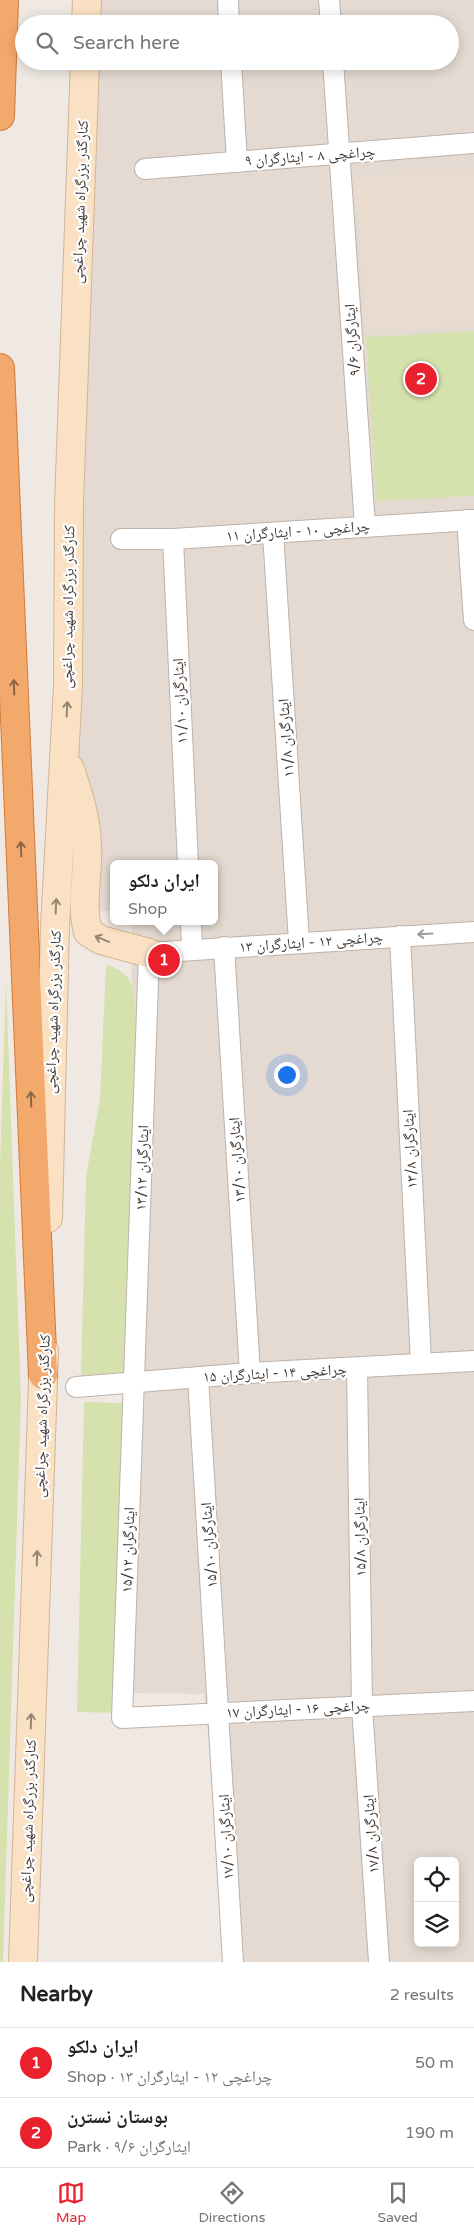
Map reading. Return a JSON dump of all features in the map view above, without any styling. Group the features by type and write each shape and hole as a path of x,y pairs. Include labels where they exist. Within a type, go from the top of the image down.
{"highway":[{"path":"0,116 4,0"},
{"path":"0,368 43,1375"}],"main road":[{"path":"86,15 87,0"},
{"name":"کنارگذر بزرگراه شهید چراغچی","path":"23,1962 43,1375 55,927 68,686 69,504 85,70"},
{"path":"65,752 81,804 87,844 84,918 88,932 101,940 149,953"}],"street":[{"path":"228,0 229,15"},
{"path":"329,0 330,15"},
{"path":"232,70 237,162"},
{"name":"ایثارگران ۹/۶","path":"333,70 365,526"},
{"name":"چراغچی ۸ - ایثارگران ۹","path":"145,168 338,155 474,143"},
{"path":"471,520 474,620"},
{"name":"چراغچی ۱۰ - ایثارگران ۱۱","path":"121,539 173,539 471,520"},
{"name":"ایثارگران ۱۱/۸","path":"274,533 299,942"},
{"name":"ایثارگران ۱۱/۱۰","path":"173,539 188,860"},
{"path":"191,925 192,949"},
{"name":"چراغچی ۱۲ - ایثارگران ۱۳","path":"149,953 474,932"},
{"name":"ایثارگران ۱۳/۸","path":"400,936 421,1363"},
{"name":"ایثارگران ۱۳/۱۰","path":"224,947 250,1373"},
{"name":"ایثارگران ۱۳/۱۲","path":"135,1383 149,953"},
{"name":"چراغچی ۱۴ - ایثارگران ۱۵","path":"76,1387 250,1373 474,1361"},
{"name":"ایثارگران ۱۵/۸","path":"357,1368 362,1706"},
{"name":"ایثارگران ۱۵/۱۰","path":"198,1377 220,1713"},
{"name":"ایثارگران ۱۵/۱۲","path":"122,1718 135,1383"},
{"name":"چراغچی ۱۶ - ایثارگران ۱۷","path":"122,1718 474,1701"},
{"name":"ایثارگران ۱۷/۸","path":"362,1706 379,1962"},
{"name":"ایثارگران ۱۷/۱۰","path":"220,1713 233,1962"}],"shaded area":[{"path":"101,0 474,0 474,1962 230,1962 204,1694 126,1693 132,925 218,925 218,860 110,860 110,910 63,915 99,70 459,70 459,15 100,15"},
{"path":"474,170 474,325 365,330 356,176"}],"green space":[{"path":"474,331 474,496 376,501 366,337"},
{"path":"106,965 116,968 128,978 133,991 136,1017 127,1374 81,1375 86,1177 100,1098"},
{"path":"6,981 21,1398 3,1962 0,1962 0,1163"},
{"path":"84,1402 123,1403 116,1713 77,1712"}],"place":[{"name":"بوستان نسترن","path":"421,379"},
{"name":"ایران دلکو","path":"164,960"}]}
